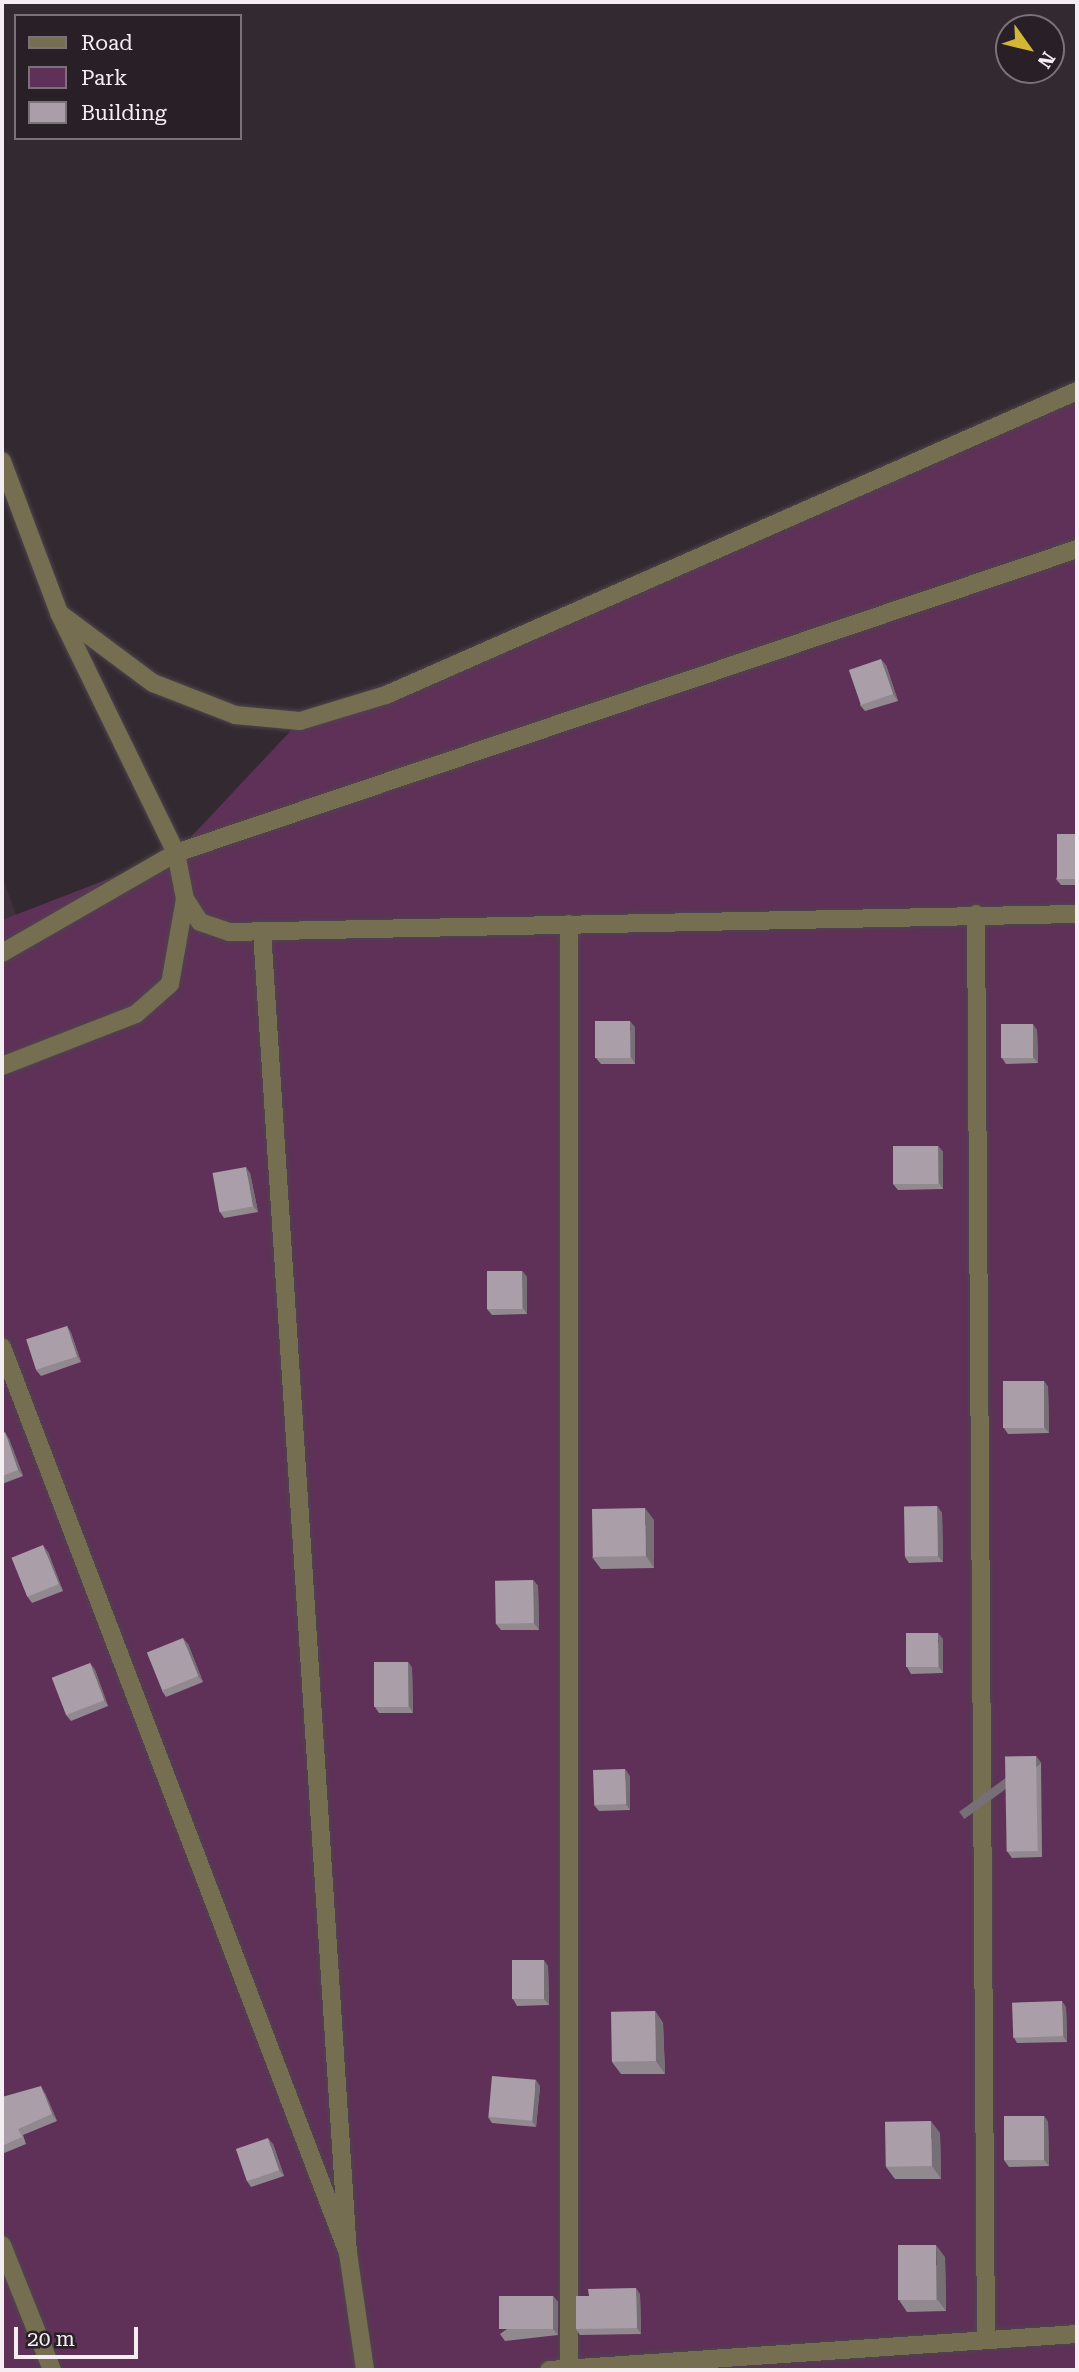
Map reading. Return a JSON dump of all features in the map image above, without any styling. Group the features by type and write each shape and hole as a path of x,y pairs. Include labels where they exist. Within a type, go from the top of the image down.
{"street":[{"path":"59,613 153,683 235,715 300,721 386,695 1077,391"},
{"path":"2,461 59,613 176,853 184,899 170,984 136,1014 2,1066"},
{"path":"2,953 176,853 1077,549"},
{"path":"184,899 200,922 229,932 976,914 1077,914"},
{"path":"976,914 986,2336"},
{"path":"569,924 569,2368"},
{"path":"262,931 348,2253 365,2370"},
{"path":"2,1347 348,2253"},
{"path":"2,2245 52,2370"},
{"path":"549,2370 986,2336 1077,2334"}],"shaded area":[{"path":"2,876 16,915 2,920"}],"green space":[{"path":"1077,389 1077,2370 2,2370 2,920 176,853 300,721 386,695"}],"building":[{"path":"881,659 893,694 861,705 849,670"},
{"path":"1057,834 1077,834 1077,879 1057,879"},
{"path":"595,1021 630,1021 630,1058 595,1058"},
{"path":"1001,1024 1033,1024 1033,1058 1001,1058"},
{"path":"893,1146 938,1146 938,1184 893,1184"},
{"path":"246,1167 253,1206 219,1212 213,1173"},
{"path":"487,1271 522,1271 522,1309 487,1309"},
{"path":"67,1326 77,1356 36,1370 26,1339"},
{"path":"1003,1381 1044,1381 1044,1428 1003,1428"},
{"path":"5,1432 18,1470 2,1476 2,1434"},
{"path":"937,1506 938,1556 905,1557 904,1507"},
{"path":"645,1508 646,1556 593,1557 592,1509"},
{"path":"43,1545 59,1584 27,1597 11,1558"},
{"path":"533,1580 534,1623 496,1624 495,1581"},
{"path":"906,1633 938,1633 938,1667 906,1667"},
{"path":"183,1638 198,1676 162,1691 147,1653"},
{"path":"374,1662 408,1662 408,1707 374,1707"},
{"path":"90,1663 104,1700 66,1715 52,1678"},
{"path":"1036,1756 1038,1851 1007,1852 1005,1757"},
{"path":"625,1769 626,1804 594,1805 593,1770"},
{"path":"512,1960 544,1960 544,1999 512,1999"},
{"path":"1062,2001 1063,2036 1013,2038 1012,2003"},
{"path":"655,2011 656,2061 612,2062 611,2012"},
{"path":"492,2076 536,2080 532,2121 488,2117"},
{"path":"41,2086 52,2114 18,2129 22,2137 2,2146 2,2097"},
{"path":"1004,2116 1044,2116 1044,2160 1004,2160"},
{"path":"931,2121 932,2166 886,2167 885,2122"},
{"path":"268,2138 279,2170 247,2181 236,2149"},
{"path":"898,2245 936,2245 936,2300 898,2300"},
{"path":"636,2288 637,2328 576,2329 576,2296 589,2296 588,2289"},
{"path":"499,2296 553,2296 553,2329 499,2329"}]}
